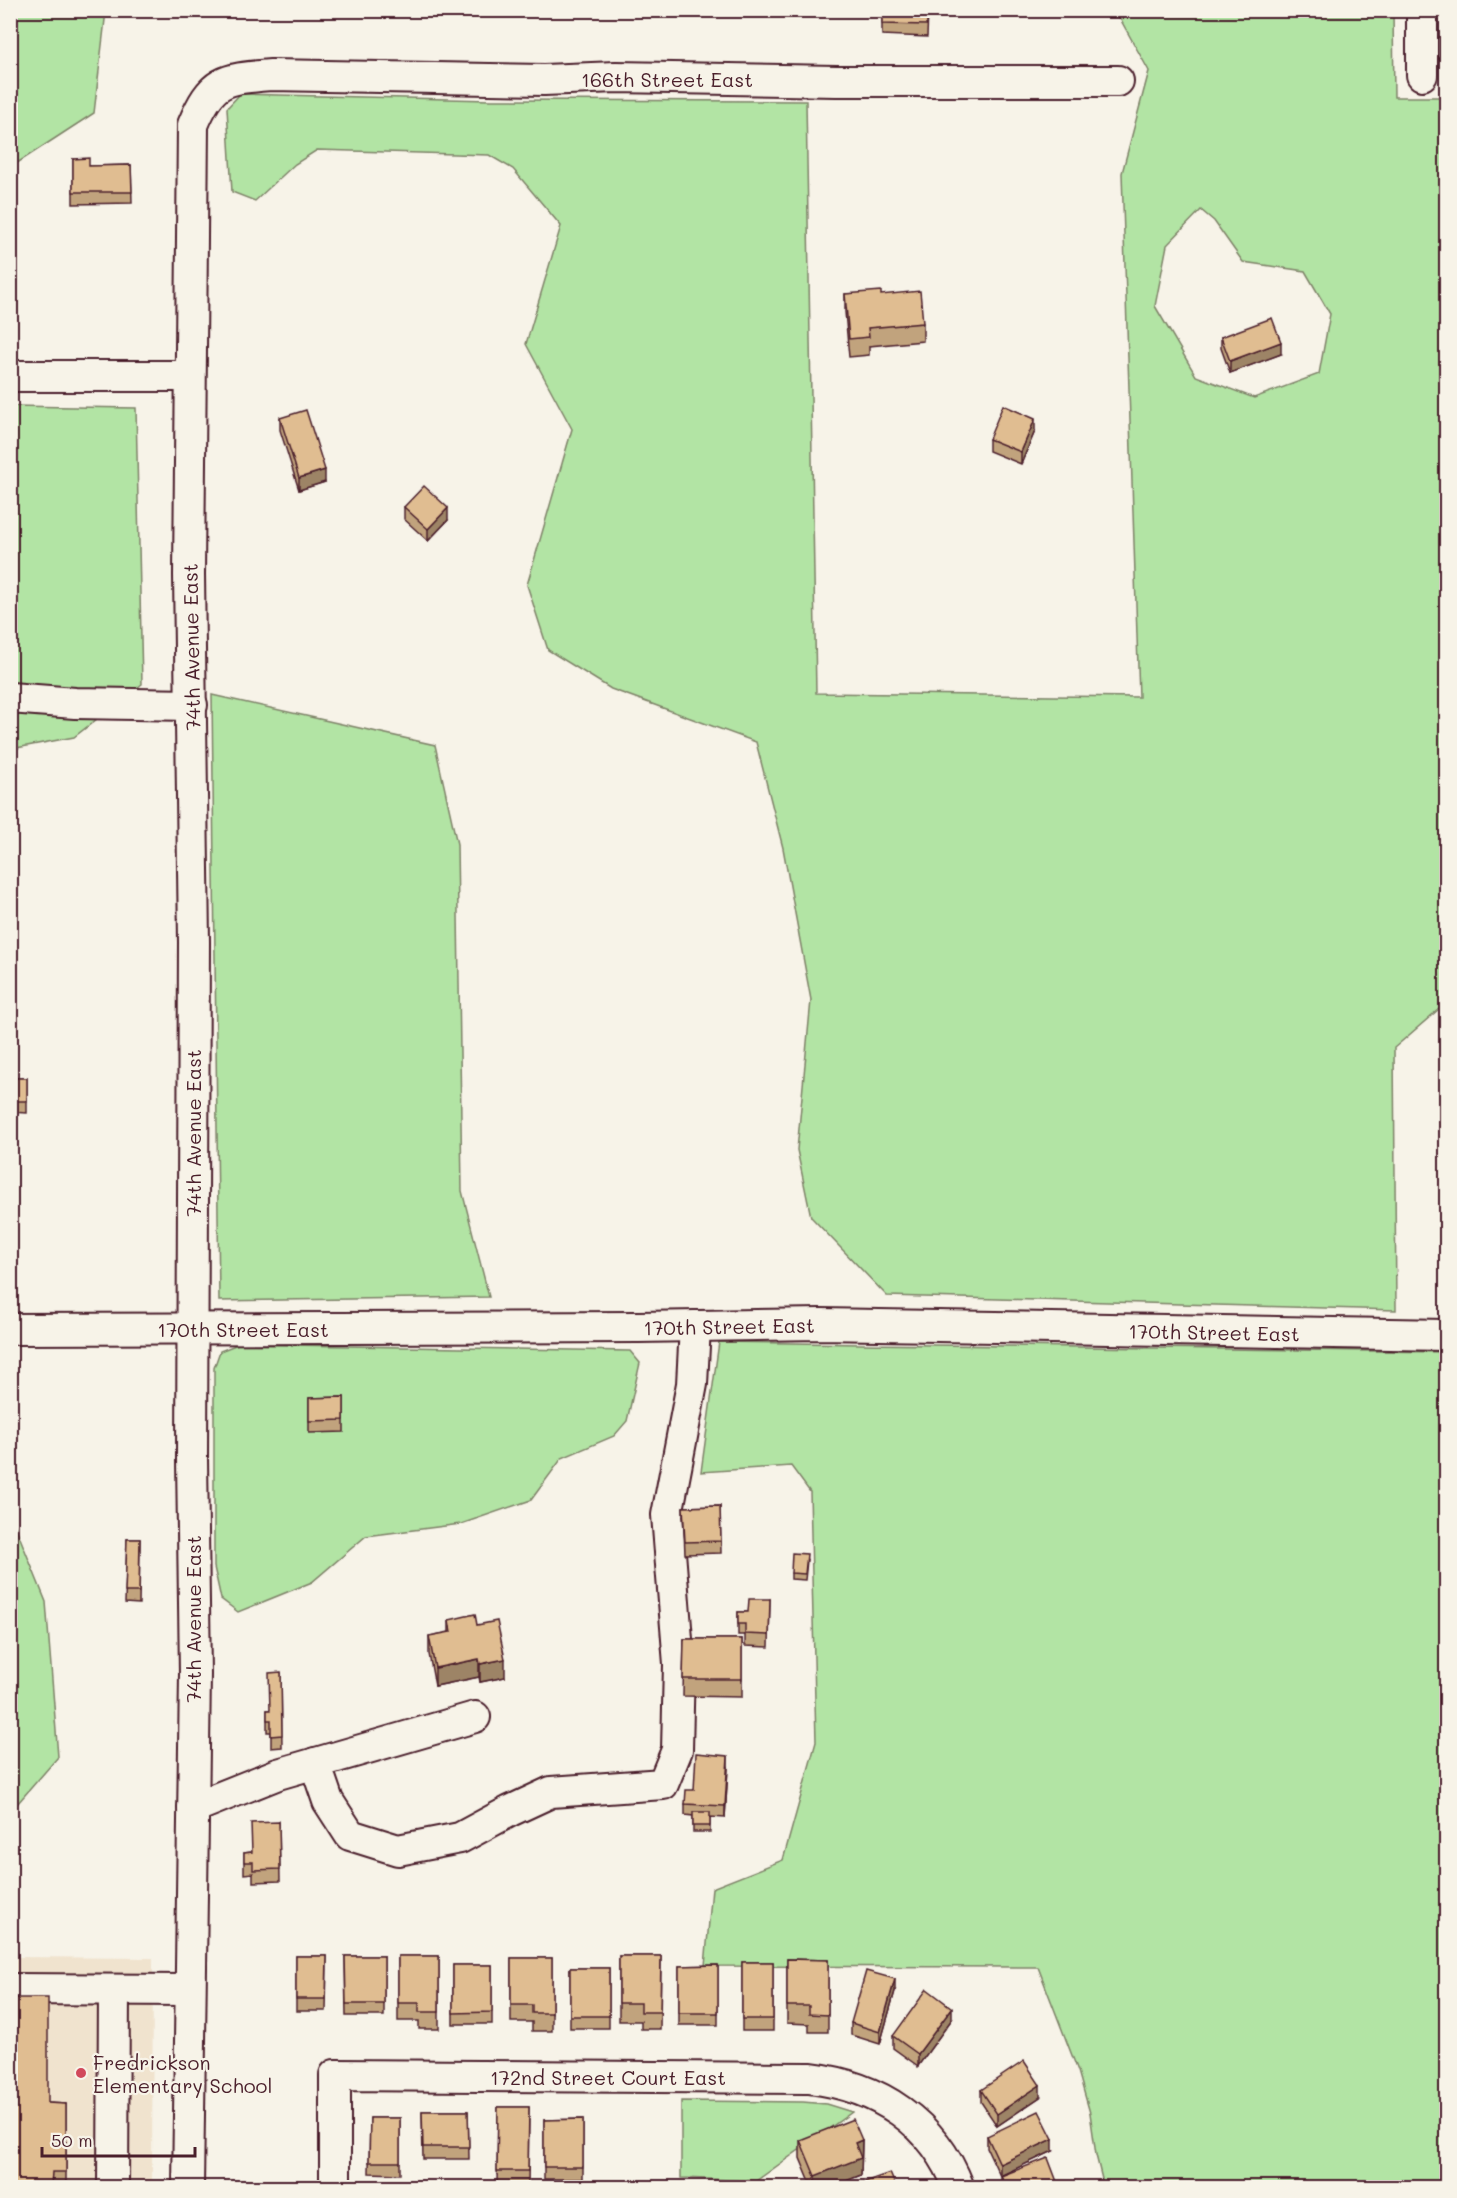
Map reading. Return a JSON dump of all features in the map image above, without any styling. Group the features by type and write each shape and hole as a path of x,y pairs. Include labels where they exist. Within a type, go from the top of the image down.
{"street":[{"path":"1422,10 1422,75"},
{"name":"166th Street East","path":"217,85 239,78 271,75 544,80 616,77 836,81 1118,81"},
{"name":"74th Avenue East","path":"188,2187 195,1674 192,1329 194,942 189,575 193,125 203,102 217,85"},
{"path":"10,376 190,376"},
{"path":"10,698 75,703 192,705"},
{"name":"170th Street East","path":"10,1329 821,1324 1446,1335"},
{"path":"315,1763 328,1802 350,1835 398,1850 460,1838 551,1792 663,1784 677,1750 679,1664 667,1515 692,1384 695,1326"},
{"path":"193,1808 278,1774 475,1717"},
{"path":"10,1989 189,1990"},
{"path":"113,2187 114,1990"},
{"name":"172nd Street Court East","path":"335,2187 335,2075 810,2078 837,2081 878,2097 902,2112 932,2141 944,2157 959,2187"}],"shaded area":[{"name":"Fredrickson Elementary School","path":"11,1957 153,1958 152,2187 11,2188"}],"green space":[{"path":"11,10 106,11 94,113 11,167"},
{"path":"1118,11 1393,11 1394,97 1446,97 1446,1003 1394,1048 1396,1310 887,1296 811,1217 797,1150 811,1000 783,848 756,742 611,689 548,650 527,585 572,429 526,344 561,226 513,169 489,155 317,150 295,164 255,201 232,192 227,108 240,94 490,100 806,101 816,693 1139,697 1122,173 1149,71 1118,15","holes":["1201,210 1214,221 1243,262 1305,271 1330,314 1319,374 1254,398 1196,376 1155,306 1167,245"]},
{"path":"11,406 136,408 142,684 74,737 11,749"},
{"path":"212,695 435,745 457,844 462,1191 489,1297 219,1301"},
{"path":"719,1342 1446,1352 1446,2187 1104,2187 1096,2155 1090,2113 1078,2071 1038,1967 705,1966 712,1888 783,1860 816,1742 810,1492 791,1466 701,1472"},
{"path":"238,1344 630,1351 640,1363 627,1421 614,1436 562,1458 531,1500 461,1524 366,1536 312,1582 238,1612 221,1599 214,1567 214,1368 220,1351"},
{"path":"11,1522 14,1523 46,1602 58,1757 11,1811"},
{"path":"681,2101 803,2102 826,2104 852,2112 756,2181 681,2178"}],"building":[{"path":"882,10 927,10 927,25 882,24"},
{"path":"89,158 89,166 131,165 132,192 73,192 73,159"},
{"path":"881,291 881,295 920,291 923,323 868,328 869,337 849,339 845,294"},
{"path":"1272,318 1281,342 1230,361 1221,337"},
{"path":"1003,405 1035,419 1021,452 989,439"},
{"path":"306,410 325,470 299,478 280,418"},
{"path":"424,486 448,508 428,529 404,507"},
{"path":"10,1078 27,1078 27,1101 10,1101"},
{"path":"344,1397 344,1420 309,1421 309,1398"},
{"path":"720,1506 721,1541 685,1542 683,1507"},
{"path":"127,1539 140,1539 139,1592 125,1592"},
{"path":"792,1553 807,1554 805,1574 791,1573"},
{"path":"749,1599 770,1599 769,1635 745,1634 745,1624 738,1624 738,1612 748,1612"},
{"path":"475,1614 477,1625 497,1621 505,1659 480,1664 479,1659 435,1668 429,1636 451,1632 449,1620"},
{"path":"684,1639 742,1639 742,1679 683,1679"},
{"path":"281,1672 282,1735 271,1736 271,1720 267,1720 267,1710 270,1710 269,1673"},
{"path":"696,1753 728,1756 725,1806 685,1804 686,1790 694,1790"},
{"path":"693,1812 710,1812 710,1826 693,1826"},
{"path":"279,1822 280,1869 253,1870 253,1862 244,1862 244,1853 252,1852 251,1823"},
{"path":"296,1956 327,1956 326,1999 296,1999"},
{"path":"345,1956 384,1956 384,2004 346,2004"},
{"path":"398,1956 439,1956 439,2012 419,2012 419,2003 398,2003"},
{"path":"619,1956 661,1956 660,2012 641,2012 641,2003 619,2003"},
{"path":"511,1958 552,1958 552,2013 532,2013 532,2005 511,2005"},
{"path":"787,1959 828,1960 828,2015 809,2014 809,2006 787,2006"},
{"path":"742,1962 773,1962 773,2019 742,2019"},
{"path":"453,1965 492,1965 492,2012 453,2013"},
{"path":"718,1965 718,2013 679,2013 679,1966"},
{"path":"570,1968 609,1968 609,2016 570,2016"},
{"path":"866,1971 895,1979 880,2032 851,2023"},
{"path":"927,1989 952,2008 918,2054 893,2036"},
{"path":"10,1998 48,1998 48,2103 66,2104 66,2172 52,2172 51,2187 10,2187"},
{"path":"1024,2061 1040,2085 997,2114 981,2090"},
{"path":"498,2107 529,2107 528,2171 497,2171"},
{"path":"422,2111 468,2111 469,2147 423,2147"},
{"path":"1039,2111 1053,2139 1000,2164 987,2136"},
{"path":"370,2118 400,2118 400,2162 369,2162"},
{"path":"583,2119 583,2167 544,2167 544,2120"},
{"path":"853,2119 862,2140 855,2143 861,2158 815,2176 800,2140"},
{"path":"1048,2158 1059,2187 1006,2187 1001,2176"},
{"path":"890,2173 896,2187 850,2187"}],"place":[{"name":"Fredrickson Elementary School","path":"81,2073"}]}
